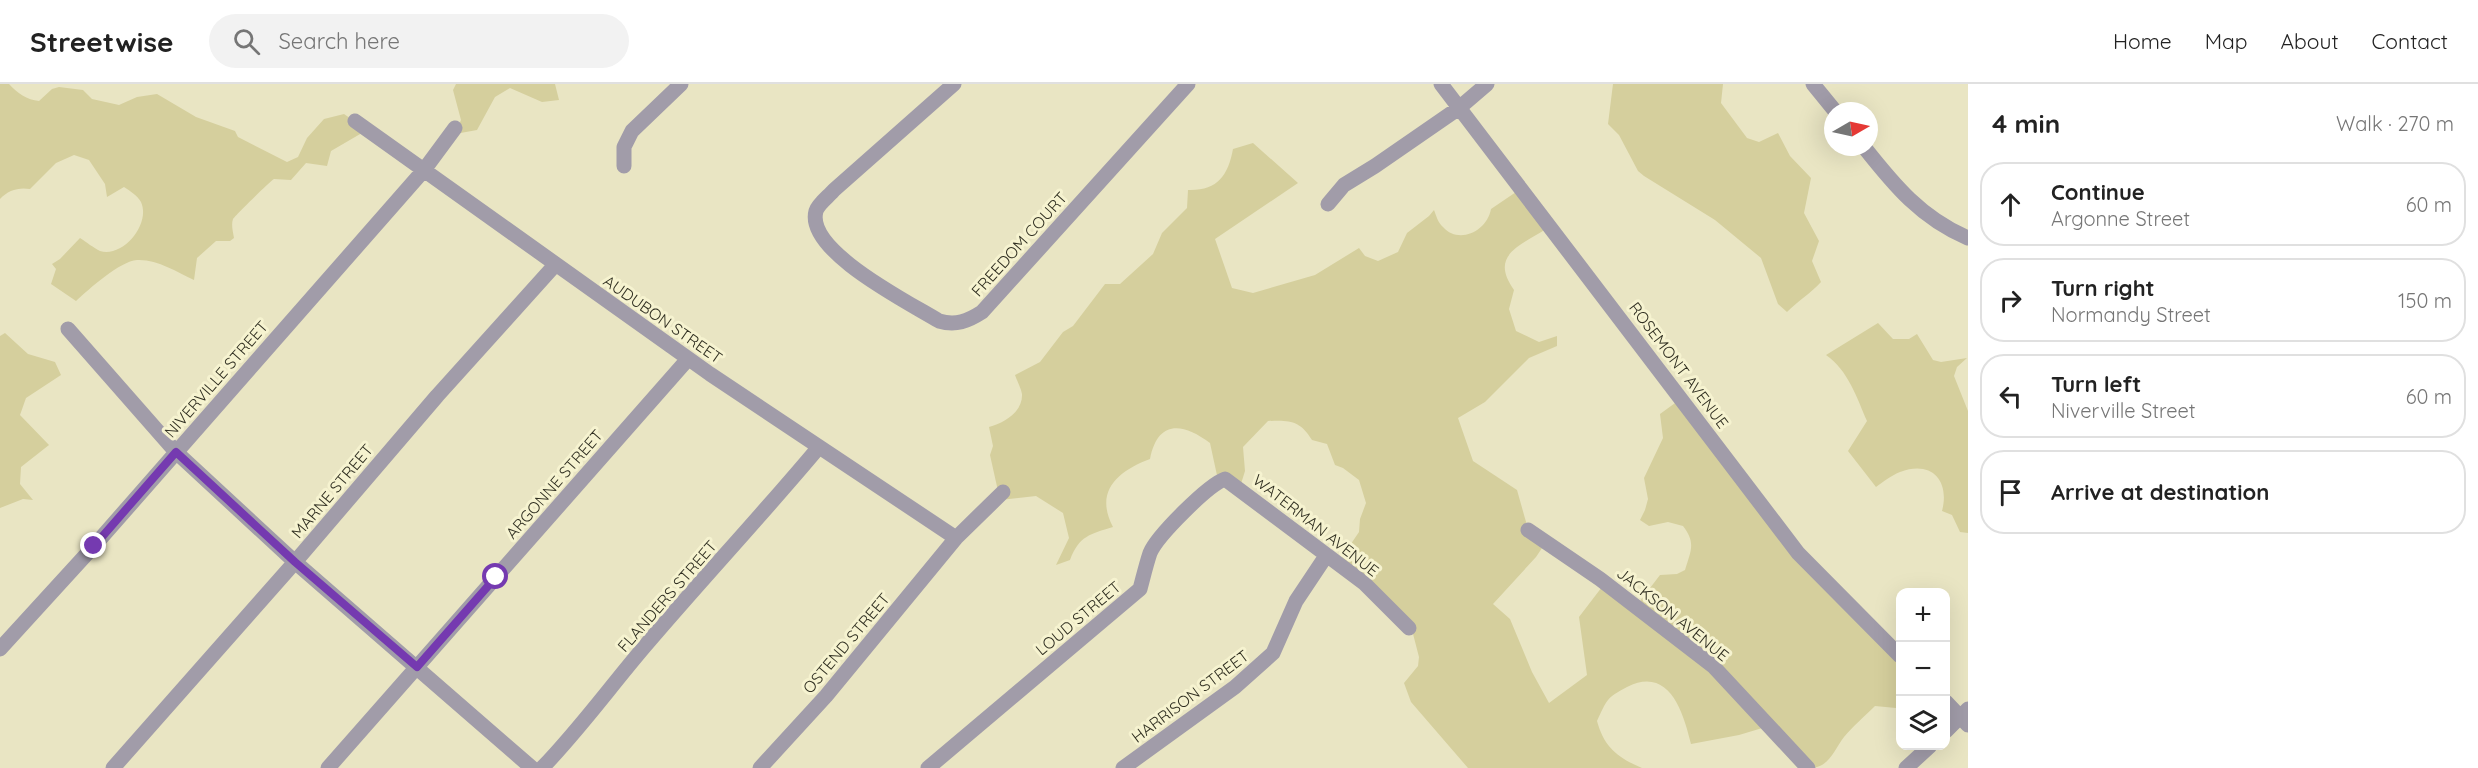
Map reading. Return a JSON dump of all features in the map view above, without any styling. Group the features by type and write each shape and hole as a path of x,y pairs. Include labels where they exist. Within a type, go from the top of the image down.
{"street":[{"path":"624,166 624,147 632,130 681,84"},
{"name":"FREEDOM COURT","path":"954,84 834,190 816,210 816,224 823,241 844,261 939,321 949,324 969,321 982,312 1188,84"},
{"name":"ROSEMONT AVENUE","path":"1441,84 1798,553 1896,652"},
{"path":"1328,204 1344,185 1459,108 1487,84"},
{"path":"1813,84 1828,102"},
{"name":"AUDUBON STREET","path":"355,121 688,358 956,538"},
{"name":"NIVERVILLE STREET","path":"0,649 424,170 455,128"},
{"path":"1871,156 1899,191 1938,222 1968,238"},
{"name":"MARNE STREET","path":"113,768 295,562 437,396 555,265"},
{"path":"68,329 176,452 295,562 532,768"},
{"name":"ARGONNE STREET","path":"328,768 688,358"},
{"name":"FLANDERS STREET","path":"542,768 566,744 645,646 754,525 819,447"},
{"name":"WATERMAN AVENUE","path":"1225,479 1364,583 1409,628"},
{"name":"LOUD STREET","path":"928,768 1140,590 1151,552 1174,523 1210,487 1225,479"},
{"name":"OSTEND STREET","path":"760,768 826,696 956,538 1003,492"},
{"name":"JACKSON AVENUE","path":"1528,530 1619,592 1713,666 1808,768"},
{"name":"HARRISON STREET","path":"1123,768 1234,687 1267,660 1273,653 1296,601 1326,556"},
{"path":"1950,705 1966,717 1950,729"},
{"path":"1906,768 1926,750"}],"shaded area":[{"path":"0,84 9,84 22,96 39,101 52,89 59,87 83,90 92,99 119,105 137,97 157,94 196,117 235,131 238,137 287,162 298,157 307,138 324,119 344,114 367,130 331,151 327,166 306,163 291,180 274,179 271,181 233,219 234,238 230,241 216,241 197,258 194,280 159,264 137,260 114,270 76,301 51,284 56,269 52,264 80,238 100,251 109,252 126,244 133,237 142,220 141,202 124,187 107,197 105,184 89,160 74,155 56,163 30,189 14,190 0,199"},
{"path":"456,84 555,84 559,100 542,102 510,88 495,97 477,130 455,134 461,120 453,90"},
{"path":"1613,84 1723,84 1721,103 1747,138 1759,142 1778,133 1790,156 1811,178 1804,213 1819,241 1812,261 1821,282 1787,312 1778,304 1761,258 1715,220 1638,171 1619,135 1608,124"},
{"path":"1253,143 1298,183 1215,239 1232,288 1253,293 1315,275 1359,248 1365,256 1378,261 1398,252 1407,233 1434,210 1440,223 1449,232 1457,235 1472,233 1484,224 1491,209 1519,190 1546,229 1511,253 1506,260 1505,268 1507,278 1514,290 1509,309 1516,331 1539,342 1557,336 1557,346 1529,358 1485,402 1458,418 1473,461 1517,490 1528,529 1546,542 1536,557 1493,604 1510,619 1532,672 1549,703 1587,675 1579,617 1605,583 1637,605 1660,575 1677,574 1685,570 1691,542 1683,526 1668,522 1649,526 1640,520 1648,499 1644,478 1663,438 1660,414 1682,398 1800,554 1896,651 1896,708 1875,706 1840,742 1826,762 1810,768 1769,726 1739,735 1691,744 1684,718 1672,695 1664,687 1654,682 1641,682 1611,697 1597,721 1608,745 1619,756 1642,768 1468,768 1411,702 1404,683 1418,666 1419,657 1412,630 1338,563 1359,532 1360,519 1366,503 1359,480 1335,465 1327,444 1312,440 1303,428 1288,421 1268,421 1243,447 1245,471 1240,487 1218,480 1210,443 1190,431 1173,428 1165,431 1154,446 1150,459 1128,470 1112,484 1106,503 1113,527 1086,537 1077,546 1070,560 1056,565 1069,538 1063,513 1036,496 1000,500 990,455 993,446 989,427 1012,416 1019,406 1022,394 1015,375 1040,362 1063,332 1073,326 1105,284 1120,284 1153,254 1162,233 1187,208 1188,190 1207,188 1220,180 1228,167 1233,149"},
{"path":"1878,323 1893,339 1909,339 1917,334 1933,360 1941,362 1967,358 1957,367 1954,376 1968,411 1968,533 1960,532 1952,515 1942,511 1944,500 1941,482 1929,471 1911,469 1900,472 1876,487 1848,451 1867,421 1846,376 1826,355"},
{"path":"5,333 28,354 55,362 61,375 26,398 20,415 49,445 21,467 20,484 33,500 23,499 0,508 0,336"}],"route":[{"path":"94,546 176,452 295,562 417,667 496,577"}]}
